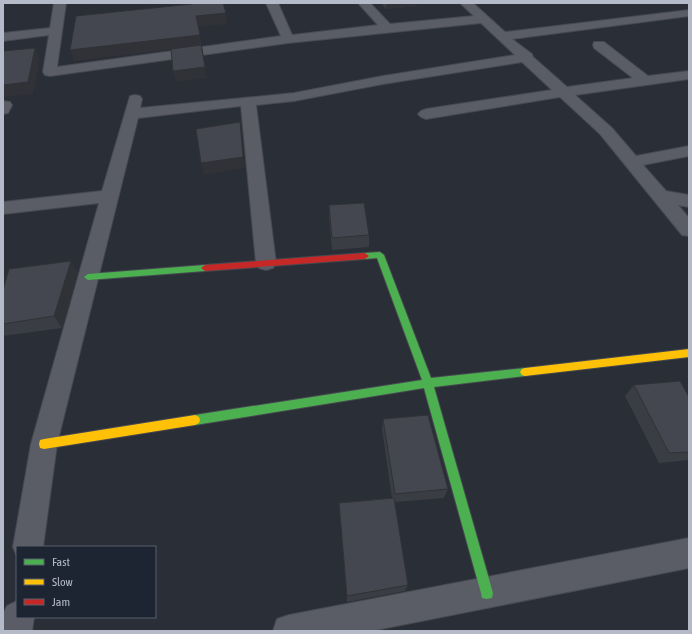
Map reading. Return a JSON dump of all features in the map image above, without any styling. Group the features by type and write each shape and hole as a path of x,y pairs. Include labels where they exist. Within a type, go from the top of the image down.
{"street":[{"path":"50,87 50,72 60,3"},
{"path":"272,3 288,39"},
{"path":"364,3 387,28"},
{"path":"466,3 527,57 606,131 689,230"},
{"path":"503,36 689,13"},
{"path":"3,37 56,26 72,19"},
{"path":"50,72 288,39 483,19"},
{"path":"598,45 645,81"},
{"path":"28,546 44,444 133,107 294,97 383,80 527,57"},
{"path":"426,114 564,92 689,75"},
{"path":"248,101 266,263"},
{"path":"632,162 689,152"},
{"path":"3,208 110,196"},
{"path":"660,196 689,201"},
{"path":"88,276 380,255 428,383 487,593"},
{"path":"44,444 428,383 689,353"},
{"path":"308,629 689,553"},
{"path":"16,631 18,618"}],"building":[{"path":"192,3 223,3 226,13 196,16 200,35 70,50 76,16"},
{"path":"201,45 205,67 173,71 171,49"},
{"path":"35,48 28,82 3,85 3,51"},
{"path":"240,122 243,157 201,163 196,129"},
{"path":"364,203 369,235 332,238 329,205"},
{"path":"71,261 54,316 3,324 3,290 9,269"},
{"path":"680,381 689,397 689,452 669,453 634,385"},
{"path":"428,415 448,489 395,494 383,419"},
{"path":"394,498 408,585 347,596 339,503"}],"traffic: fast":[{"path":"195,420 428,383 380,255 365,256"},
{"path":"88,277 205,268"},
{"path":"487,593 428,383 525,372"}],"traffic: slow":[{"path":"525,372 689,353"},
{"path":"44,444 195,420"}],"traffic: jam":[{"path":"205,268 365,256"}]}
